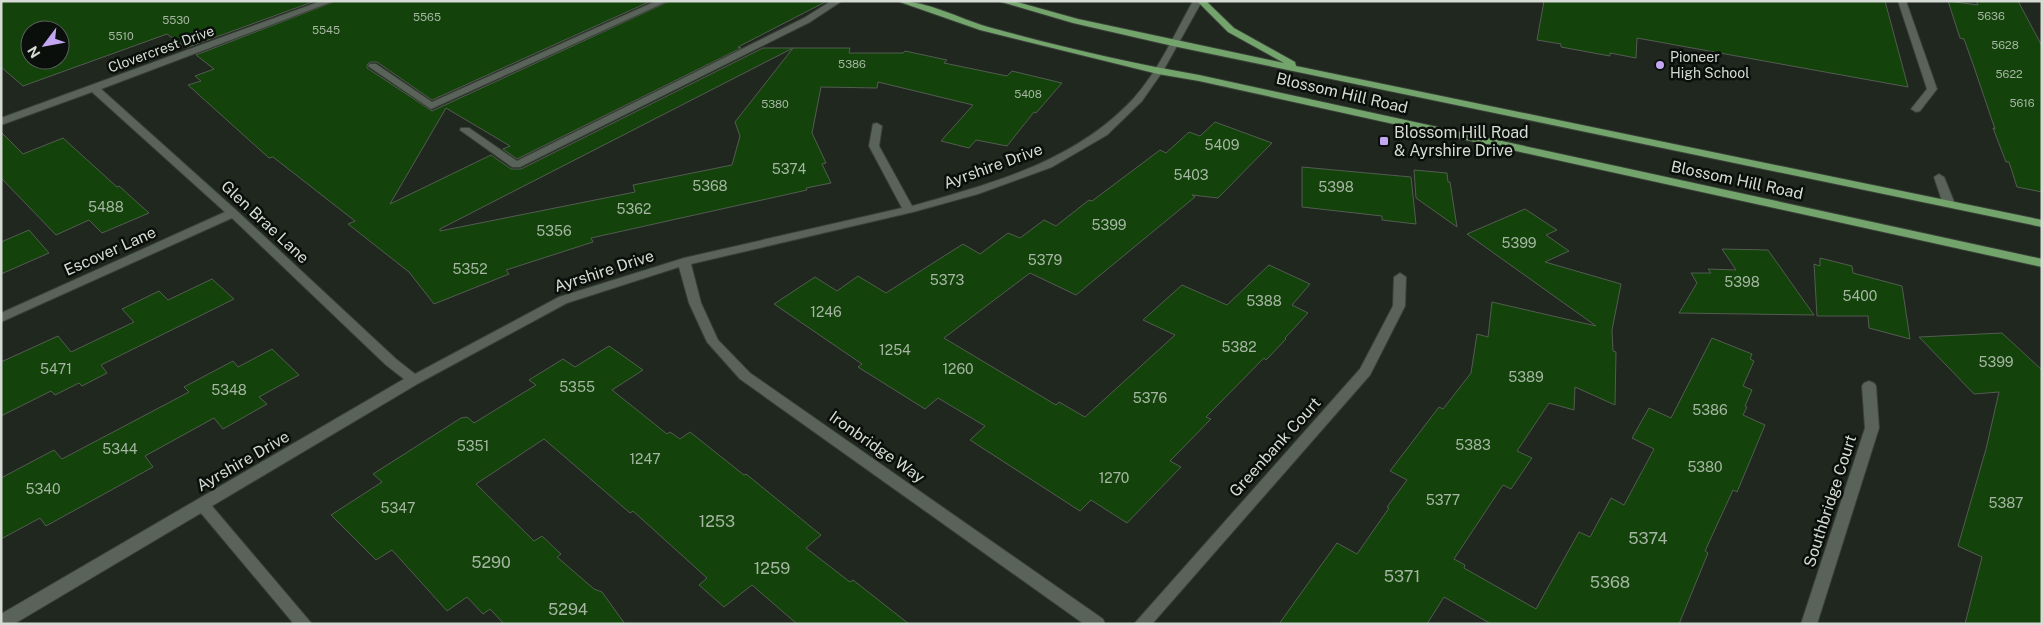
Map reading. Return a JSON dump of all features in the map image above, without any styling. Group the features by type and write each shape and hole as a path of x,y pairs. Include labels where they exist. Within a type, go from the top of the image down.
{"main road":[{"name":"Blossom Hill Road","path":"901,1 983,28 1158,71 1199,78 2042,263"},
{"name":"Blossom Hill Road","path":"1002,1 1058,17 1173,43 2042,224"},
{"path":"1199,1 1231,30 1248,41 1268,48 1301,70"}],"street":[{"name":"Clovercrest Drive","path":"1,122 330,1"},
{"path":"373,66 431,106 664,1"},
{"path":"465,130 516,165 807,20 838,1"},
{"name":"Ayrshire Drive","path":"1,623 414,380 563,300 684,262 909,210 974,192 1048,165 1103,133 1138,99 1158,71 1199,1"},
{"path":"1902,1 1932,89 1916,109"},
{"name":"Glen Brae Lane","path":"94,88 233,213 391,362 414,380"},
{"path":"877,126 874,146 909,210"},
{"path":"1938,178 1948,204"},
{"name":"Escover Lane","path":"1,318 233,213"},
{"name":"Ironbridge Way","path":"684,262 695,303 713,342 745,376 1097,624"},
{"name":"Greenbank Court","path":"1142,624 1365,372 1399,306 1400,276"},
{"name":"Southbridge Court","path":"1809,624 1872,428 1870,386"},
{"path":"202,504 304,624"}],"building":[{"path":"1,1 315,1 186,48 167,34 70,69 70,20 20,20 20,70 67,70 23,86 1,67"},
{"path":"336,1 651,1 432,100 377,62 370,62 367,65 367,68 432,111 670,1 827,1 738,47 741,48 517,159 503,149 510,146 446,108 390,204 491,155 511,169 521,169 763,48 793,48 850,48 849,53 903,53 905,51 947,60 944,63 1007,76 1012,71 1062,83 1036,113 1034,112 1007,146 976,140 969,148 941,141 973,105 878,82 877,88 821,87 812,133 826,163 822,164 831,183 591,238 593,242 506,270 509,274 434,304 409,272 348,224 355,221 273,157 269,158 188,85 201,81 195,76 214,69 196,55","holes":["793,48 735,122 740,136 732,165 633,185 635,192 440,231 440,229"]},
{"path":"1544,1 1885,1 1908,87 1637,38 1636,58 1610,53 1610,56 1561,47 1561,44 1537,40"},
{"path":"1948,1 1978,5 1976,1 2018,1 2042,46 2042,192 2017,187 2009,162 2006,162 1993,128 1995,129 1974,67 1964,39 1960,38"},
{"path":"1215,122 1272,143 1218,198 1192,195 1195,197 1076,295 1030,273 944,338 1056,405 1059,402 1085,417 1175,335 1143,320 1182,285 1227,305 1269,265 1310,284 1292,305 1308,313 1266,360 1264,358 1206,417 1211,419 1170,461 1181,467 1127,523 1091,500 1080,511 970,440 985,426 938,398 925,409 858,367 862,364 774,304 815,277 837,291 858,276 886,293 963,244 980,254 1008,233 1020,238 1044,220 1056,226 1089,200 1092,201 1160,150 1166,153 1189,132 1200,136"},
{"path":"1,132 23,154 63,138 149,213 102,233 89,220 56,235 1,178"},
{"path":"1302,167 1411,177 1416,224 1382,220 1382,216 1302,207"},
{"path":"1414,170 1447,173 1457,227 1416,198"},
{"path":"1525,209 1557,230 1546,235 1569,251 1545,262 1621,284 1612,330 1613,351 1616,352 1615,405 1575,387 1574,410 1549,403 1517,451 1532,458 1511,489 1503,485 1454,559 1465,565 1464,568 1536,609 1579,532 1590,537 1611,498 1624,505 1654,449 1632,438 1649,408 1671,418 1712,338 1752,354 1750,359 1754,361 1743,386 1752,390 1743,415 1765,425 1737,492 1733,490 1705,551 1708,553 1679,624 1491,624 1444,597 1427,624 1279,624 1337,543 1357,554 1389,508 1387,507 1407,480 1390,471 1439,407 1443,409 1471,373 1477,334 1488,337 1492,302 1596,326 1467,234"},
{"path":"29,230 49,253 1,274 1,242"},
{"path":"1722,249 1768,250 1814,315 1679,313 1697,283 1691,273 1711,273 1708,269 1736,270"},
{"path":"1820,258 1852,266 1853,273 1902,286 1910,339 1869,328 1868,316 1817,316 1814,264 1820,266"},
{"path":"212,279 234,299 101,365 107,373 82,386 79,383 55,395 51,391 1,416 1,362 58,336 71,352 134,322 122,309 159,291 168,300"},
{"path":"2002,333 2042,370 2042,624 1965,624 1982,557 1958,546 1986,449 1999,392 1974,394 1919,337"},
{"path":"609,346 643,370 612,390 667,434 670,432 680,439 690,432 744,475 746,474 821,535 806,548 850,582 853,580 909,624 797,624 752,585 724,607 699,585 707,578 633,511 630,513 544,439 476,484 534,541 542,536 561,554 557,557 594,589 602,592 625,624 504,624 490,609 483,614 467,597 447,611 392,550 376,560 331,515 382,482 373,474 461,418 467,417 474,423 536,385 529,380 563,359 575,367"},
{"path":"272,349 299,375 259,397 267,404 223,429 214,418 145,456 153,467 46,526 40,518 1,539 1,478 54,450 62,459 189,392 184,387 233,361 238,367"}],"place":[{"name":"Pioneer High School","path":"1660,65"},
{"name":"Blossom Hill Road & Ayrshire Drive","path":"1384,141"}]}
